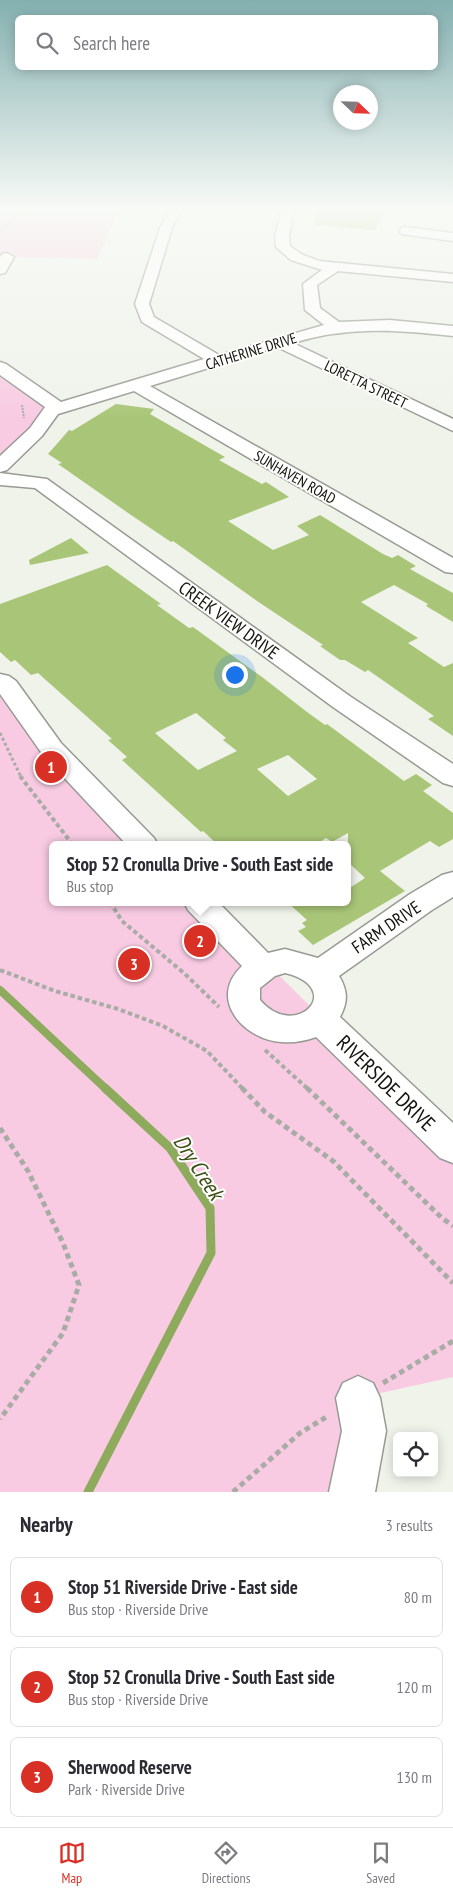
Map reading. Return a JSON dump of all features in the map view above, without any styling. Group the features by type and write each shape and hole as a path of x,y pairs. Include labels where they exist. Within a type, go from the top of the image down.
{"street":[{"path":"150,279 142,304 147,319 218,360"},
{"path":"318,279 310,284 314,310 336,328"},
{"name":"CATHERINE DRIVE","path":"53,410 279,342 336,328 390,325 453,331"},
{"name":"LORETTA STREET","path":"279,342 453,426"},
{"path":"0,367 41,398 55,406 36,432 0,466"},
{"name":"SUNHAVEN ROAD","path":"137,386 453,567"},
{"name":"CREEK VIEW DRIVE","path":"0,479 40,483 342,702 453,777"},
{"path":"0,681 7,686 52,749 140,841"},
{"name":"FARM DRIVE","path":"320,973 421,902 453,883"},
{"path":"203,906 262,967"},
{"path":"285,961 310,966 320,973 327,981 331,991 329,1006 320,1020 307,1027 291,1030 274,1028 260,1021 249,1011 244,999 244,986 251,975 262,967 285,961"},
{"name":"RIVERSIDE DRIVE","path":"320,1020 453,1147"},
{"path":"352,1492 364,1431 358,1398"}],"path":[{"path":"18,400 24,407 25,424"},
{"path":"0,733 22,780 70,841"},
{"path":"113,906 122,921 185,974 225,1012"},
{"path":"0,970 55,991 118,1009 163,1026 207,1051 265,1112 333,1161 453,1283"},
{"path":"258,1044 314,1094 435,1211 453,1226"},
{"path":"0,1128 28,1171 63,1243 79,1285 63,1333 0,1419"}],"shaded area":[{"path":"0,365 24,383 48,410 0,472"},
{"path":"0,678 143,841 49,841 49,906 209,906 453,1148 453,1377 358,1398 349,1492 0,1492"}],"building":[{"path":"116,404 154,409 150,414 225,457 219,460 262,484 266,482 289,497 228,521 273,550 309,535 297,526 320,515 383,554 392,558 398,555 416,566 410,569 453,593 453,622 426,606 428,604 394,585 361,602 418,638 408,643 444,667 453,663 453,736 428,719 434,716 368,670 365,672 345,660 340,660 320,646 323,645 173,541 171,542 131,515 58,464 62,463 48,454 69,430 72,431"},
{"path":"71,538 89,553 30,565 29,560"},
{"path":"107,565 161,604 157,605 189,628 193,627 404,781 416,774 432,785 423,791 453,813 453,839 439,847 430,841 380,871 405,891 313,945 298,931 306,927 302,923 307,920 291,906 351,906 351,887 365,878 351,865 351,841 348,841 348,833 334,841 326,838 321,841 214,841 203,831 201,832 122,760 127,757 108,740 112,739 38,673 31,675 15,660 11,662 0,652 0,604","holes":["196,713 226,738 223,740 237,751 198,770 155,733","288,755 317,779 288,796 257,769"]}],"waterway":[{"name":"Dry Creek","path":"0,990 106,1089"},
{"name":"Dry Creek","path":"88,1492 211,1253 210,1208 170,1148 105,1088"}],"place":[{"name":"Stop 51 Riverside Drive - East side","path":"51,767"},
{"name":"Stop 52 Cronulla Drive - South East side","path":"200,941"},
{"name":"Sherwood Reserve","path":"134,964"}]}
